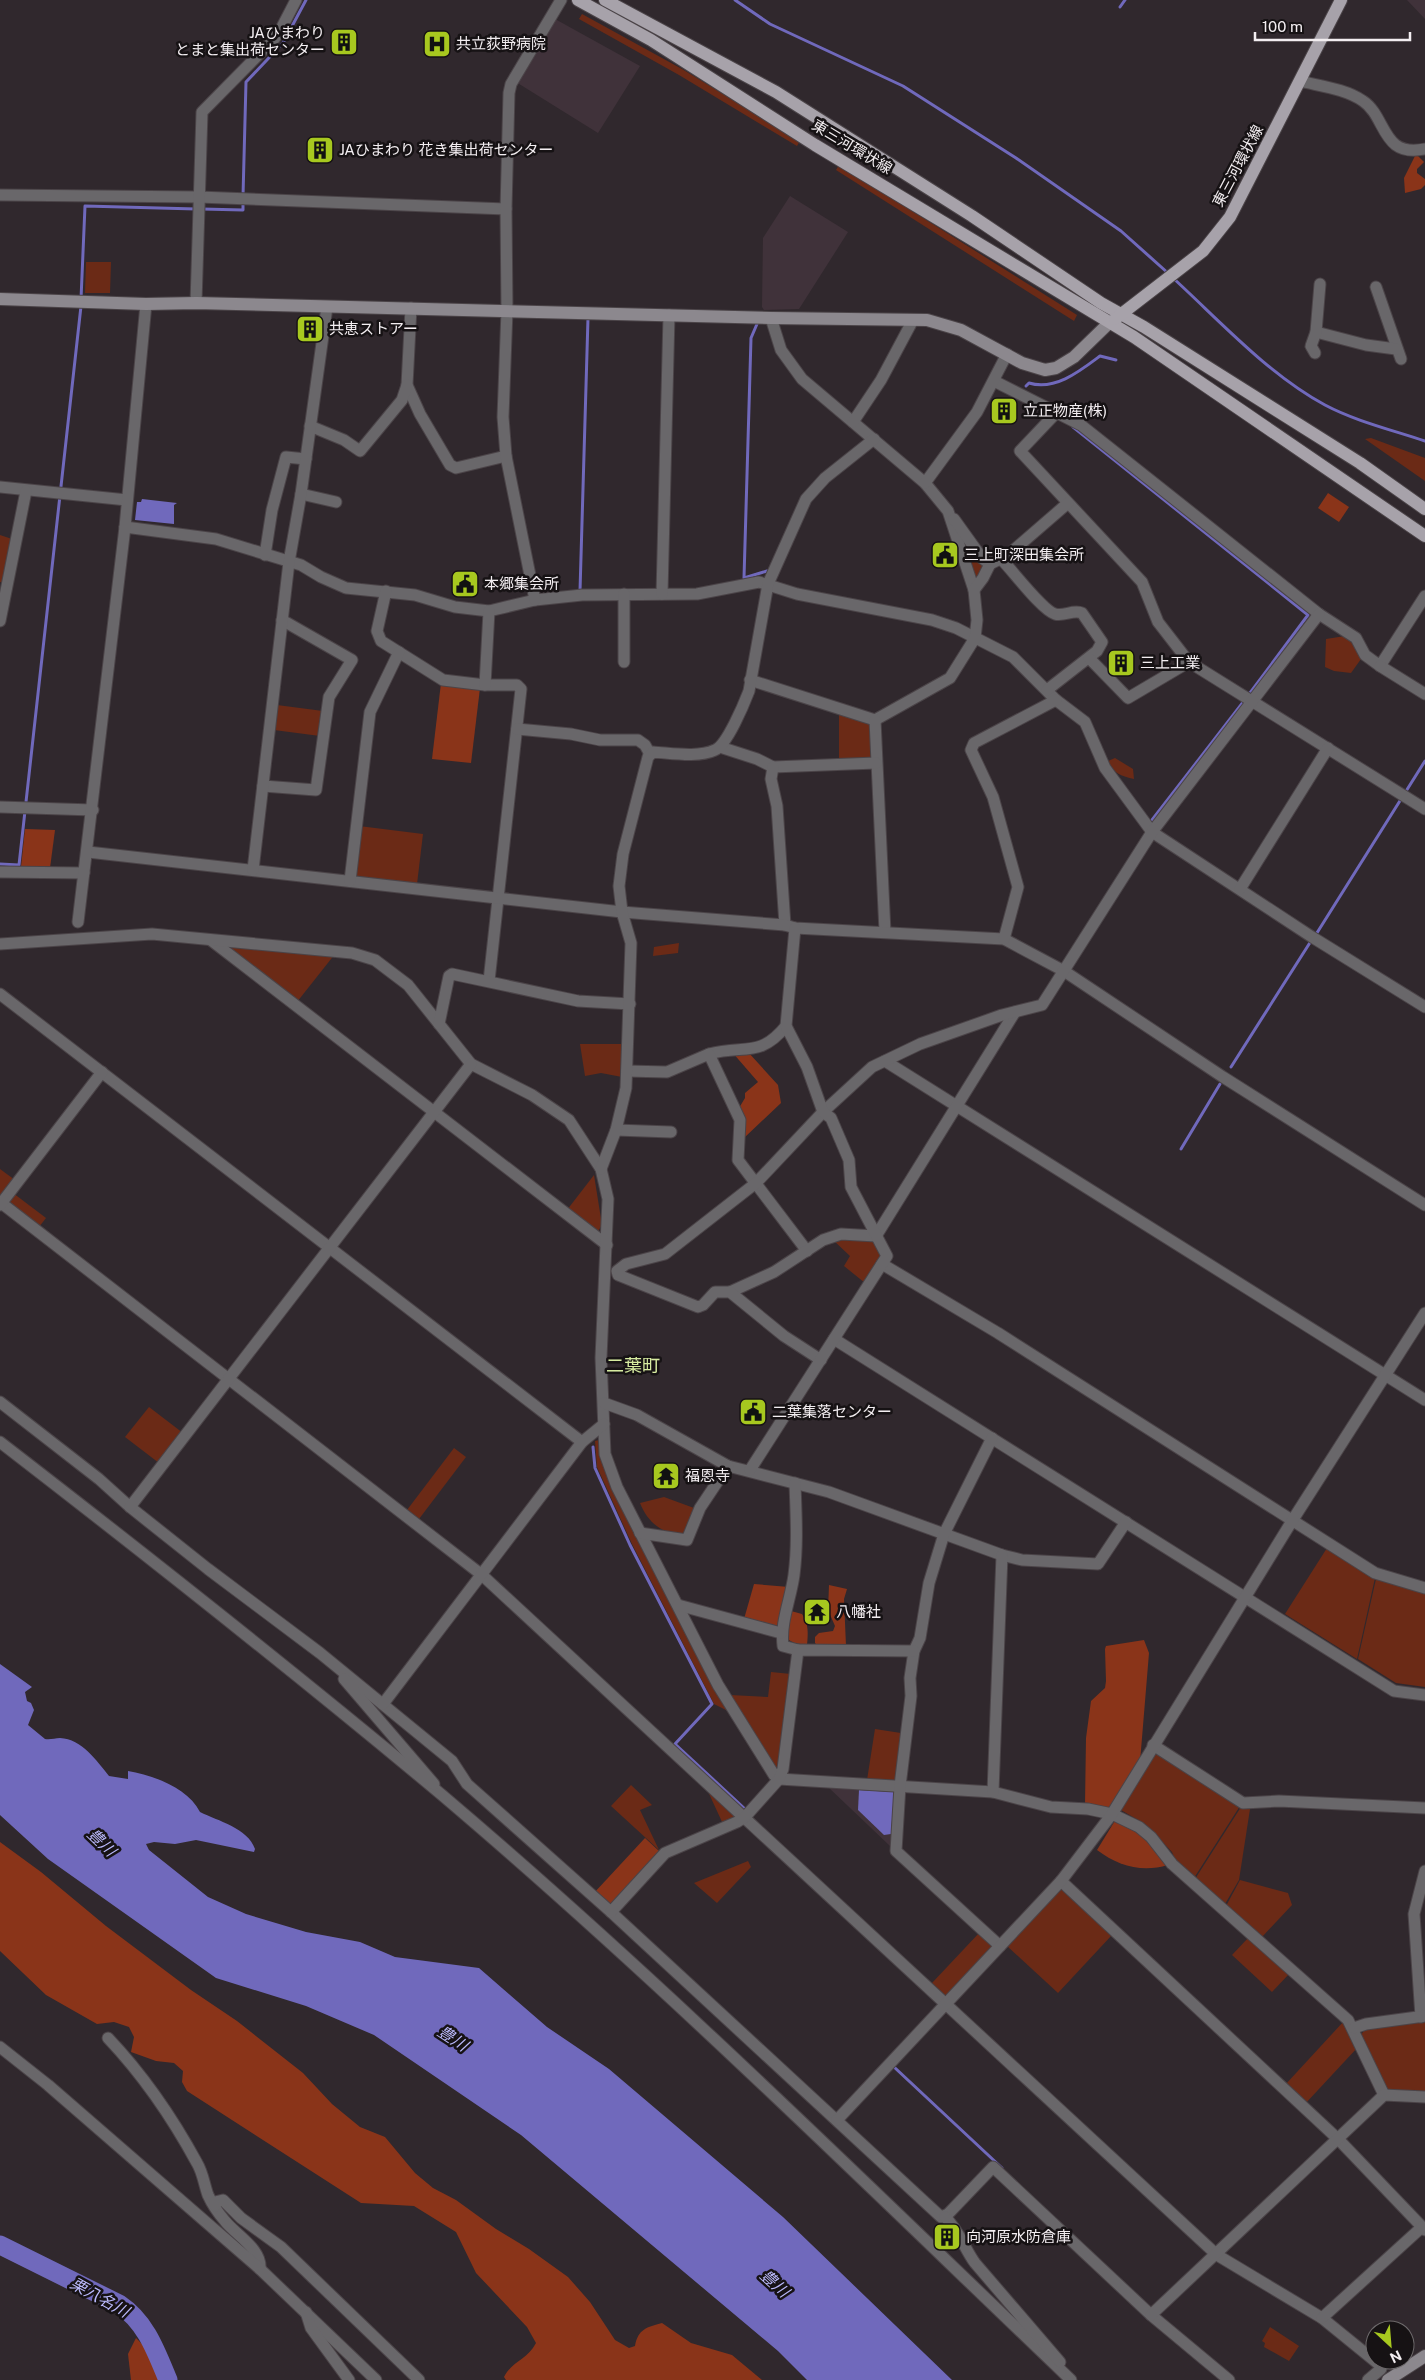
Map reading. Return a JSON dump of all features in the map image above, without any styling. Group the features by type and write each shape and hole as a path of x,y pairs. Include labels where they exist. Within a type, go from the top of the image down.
{"main road":[{"name":"東三河環状線","path":"578,0 651,40 815,145 1134,337 1425,536"},
{"name":"東三河環状線","path":"605,0 776,92 972,216 1100,304 1122,315 1351,458 1425,509"},
{"name":"東三河環状線","path":"1109,323 1122,315 1203,251 1230,217 1341,0"}],"street":[{"path":"196,302 202,112 274,39 282,29 296,0"},
{"path":"535,600 506,456 502,417 507,310 506,209 510,84 561,0"},
{"path":"1300,81 1352,95 1364,101 1372,109 1382,129 1392,141 1411,150 1425,149"},
{"path":"0,195 199,197 506,209"},
{"path":"1315,353 1311,346 1316,332 1320,284"},
{"path":"1316,332 1399,354 1376,287"},
{"path":"0,299 146,304 196,302 771,318 926,320 950,325 970,333 1006,354 1039,369 1056,368 1074,357 1109,323"},
{"path":"78,922 93,810 125,527 146,304"},
{"path":"253,870 289,562 301,494 327,307"},
{"path":"310,426 344,440 360,451 402,400 407,385 411,308"},
{"path":"662,594 669,315"},
{"path":"771,318 781,350 794,371 813,390 925,482 982,558 990,564"},
{"path":"853,422 881,380 913,320"},
{"path":"925,482 956,443 977,412 1006,354"},
{"path":"994,381 1081,425 1319,614 1356,638 1364,655 1425,694"},
{"path":"407,385 420,414 452,468 506,456"},
{"path":"1058,412 1020,451 1142,582 1158,622 1189,662 1425,809"},
{"path":"650,754 653,752 708,753 720,747 749,691 768,584 806,499 825,478 874,439"},
{"path":"265,555 272,510 286,457 306,459"},
{"path":"0,487 127,500"},
{"path":"0,621 26,491"},
{"path":"301,494 336,502"},
{"path":"974,590 990,564 1002,560 1068,503"},
{"path":"750,680 875,720 950,678 975,638 977,620 974,590 948,511"},
{"path":"125,527 216,539 301,565 321,577 346,588 415,595 455,608 489,611 535,600 582,595 697,594 759,582 797,594 932,620 956,628 1013,657 1056,700 1085,722 1106,768 1152,832 1425,1007"},
{"path":"1002,560 1048,610 1059,615 1077,611 1082,613 1102,642 1097,651 1089,658 1047,690"},
{"path":"386,591 379,620 378,637 443,680 485,685 517,685 521,689 489,981"},
{"path":"624,594 624,662"},
{"path":"1380,666 1425,596"},
{"path":"485,685 489,611"},
{"path":"876,1236 840,1234 823,1240 774,1272 730,1292 715,1292 703,1305 698,1307 618,1275 617,1271 626,1264 665,1254 756,1183 860,1076 920,1044 1015,1012 1042,1005 1152,832 1319,614"},
{"path":"263,786 316,790 329,697 352,660 282,620"},
{"path":"350,881 370,712 399,652"},
{"path":"1089,658 1128,698 1189,662"},
{"path":"1004,939 1018,887 993,798 971,750 974,743 1056,700"},
{"path":"875,720 885,932"},
{"path":"517,729 571,734 600,740 638,740 645,745 650,754 623,854 619,886 622,912 631,943 626,1088 616,1130 601,1169"},
{"path":"720,747 773,767 876,762"},
{"path":"1240,889 1328,748"},
{"path":"750,1470 887,1256 851,1187 849,1160 831,1118 823,1112 807,1067 786,1026 790,926 778,806 771,779 773,767"},
{"path":"0,807 93,810"},
{"path":"88,852 622,912 790,926 1004,939 1064,971 1223,1077 1425,1204"},
{"path":"0,872 84,873"},
{"path":"0,944 152,934 352,953 375,960 408,985 471,1064 526,1091 569,1120 601,1169 608,1199 600,1358 604,1403 605,1454 617,1487 718,1685 774,1775 779,1779 993,1792 1051,1806 1088,1809 1112,1814 1139,1827 1151,1837 1172,1864 1348,2020 1354,2028 1384,2095"},
{"path":"211,940 606,1245"},
{"path":"439,1024 449,976 452,974 578,1001 630,1004"},
{"path":"0,994 582,1442"},
{"path":"876,1236 1015,1012"},
{"path":"627,1071 667,1072 721,1050 748,1050 765,1046 774,1040 786,1026"},
{"path":"708,1054 740,1120 738,1160 807,1251"},
{"path":"885,1061 1425,1400"},
{"path":"130,1507 471,1064"},
{"path":"102,1072 1,1203 482,1575 947,2003 1217,2255 1322,2318 1381,2366 1381,2369 1368,2380"},
{"path":"616,1130 671,1132"},
{"path":"882,1264 1007,1338 1375,1573 1425,1588"},
{"path":"730,1292 772,1327 821,1360"},
{"path":"837,2120 1061,1881 1112,1814 1292,1521 1425,1313"},
{"path":"834,1339 1394,1691 1425,1695"},
{"path":"0,1402 99,1479 130,1507 383,1704 452,1762 467,1784 610,1912 941,2217 946,2217 955,2226 969,2255 1060,2362 1071,2380"},
{"path":"604,1403 637,1415 728,1466 750,1470 830,1492 1002,1555 1022,1560 1098,1564 1126,1522"},
{"path":"383,1704 582,1442 604,1424"},
{"path":"992,1438 944,1534 929,1583 920,1638 914,1651 910,1678 911,1696 900,1786 896,1851 1000,1946"},
{"path":"0,1442 169,1572 440,1794 616,1950 823,2142 1071,2380"},
{"path":"640,1533 687,1540 700,1508 728,1466"},
{"path":"795,1483 798,1536 794,1576 781,1632 782,1646 798,1650 914,1651"},
{"path":"993,1792 1002,1555"},
{"path":"678,1605 781,1632"},
{"path":"610,1912 669,1850 738,1822 745,1817 779,1779 782,1769 798,1650"},
{"path":"332,1664 360,1699 430,1777 440,1794"},
{"path":"1153,1745 1242,1803 1279,1801 1425,1808"},
{"path":"1354,2028 1366,2024 1423,2016 1414,1914 1425,1871"},
{"path":"1061,1881 1339,2140 1424,2228 1322,2318"},
{"path":"108,2038 132,2064 170,2116 198,2165 209,2198 226,2222 257,2254 261,2262 260,2269"},
{"path":"0,2047 48,2085 260,2269 376,2380"},
{"path":"1151,2316 1339,2140 1384,2095 1425,2097"},
{"path":"946,2217 993,2167 1151,2316 1229,2380"},
{"path":"215,2206 215,2202 223,2200 241,2218 282,2247 419,2380"},
{"path":"306,2312 311,2328 349,2380"},
{"path":"1388,2380 1425,2356"}],"shaded area":[{"path":"1407,0 1425,0 1425,19"},
{"path":"582,14 682,69 800,141 797,146 679,75 579,19"},
{"path":"555,19 640,66 598,133 516,82"},
{"path":"1416,154 1424,162 1417,169 1417,173 1425,179 1425,185 1421,189 1405,193 1404,178"},
{"path":"839,165 1077,315 1074,321 836,170"},
{"path":"790,196 848,232 799,309 764,310 762,307 763,238"},
{"path":"86,262 111,262 110,293 85,293"},
{"path":"1371,438 1425,458 1425,481 1365,439"},
{"path":"1328,493 1349,507 1339,522 1318,508"},
{"path":"959,529 985,566 975,583"},
{"path":"0,535 12,539 3,583 0,582"},
{"path":"1345,636 1352,640 1361,659 1351,673 1334,671 1325,667 1326,639"},
{"path":"441,683 480,688 471,763 432,759"},
{"path":"277,705 323,711 320,736 274,730"},
{"path":"839,712 871,724 872,755 870,758 839,759"},
{"path":"1115,758 1133,769 1134,779 1115,772 1108,761"},
{"path":"359,826 423,834 417,884 353,877"},
{"path":"25,829 55,830 50,868 21,867"},
{"path":"679,943 678,953 653,956 654,947"},
{"path":"223,945 335,954 297,1002"},
{"path":"580,1044 624,1044 622,1077 601,1073 585,1076"},
{"path":"732,1052 748,1052 778,1085 781,1103 744,1138 739,1108 745,1098 745,1093 758,1082"},
{"path":"0,1169 15,1180 0,1197"},
{"path":"594,1175 602,1225 597,1233 567,1210"},
{"path":"13,1193 46,1218 39,1227 6,1202"},
{"path":"832,1239 872,1240 881,1251 880,1257 865,1283 844,1266 850,1256"},
{"path":"149,1407 183,1433 159,1463 125,1437"},
{"path":"599,1440 602,1455 734,1714 714,1704 632,1544 597,1467 595,1441"},
{"path":"454,1448 466,1457 419,1519 407,1510"},
{"path":"664,1497 694,1508 682,1536 668,1532 656,1525 647,1516 640,1503"},
{"path":"1327,1548 1375,1578 1357,1659 1285,1614"},
{"path":"1376,1579 1425,1593 1425,1687 1396,1683 1358,1659"},
{"path":"754,1584 789,1587 779,1628 744,1619"},
{"path":"829,1585 847,1589 844,1599 846,1646 818,1646 815,1643 815,1637 819,1633 833,1631 835,1626 828,1610"},
{"path":"791,1611 802,1614 806,1622 808,1629 807,1645 798,1645 787,1639"},
{"path":"1144,1640 1149,1653 1140,1762 1109,1810 1085,1805 1086,1738 1091,1701 1105,1688 1106,1646"},
{"path":"771,1672 791,1674 778,1772 730,1695 768,1697"},
{"path":"875,1729 901,1733 896,1782 867,1780"},
{"path":"1157,1752 1240,1806 1194,1878 1176,1862 1172,1852 1145,1824 1121,1810"},
{"path":"631,1785 652,1805 640,1810 659,1850 611,1806"},
{"path":"705,1785 739,1816 723,1824"},
{"path":"827,1786 896,1791 893,1845 890,1846"},
{"path":"1241,1807 1250,1809 1239,1880 1225,1904 1195,1879"},
{"path":"1116,1819 1137,1830 1168,1865 1140,1868 1122,1864 1097,1850"},
{"path":"645,1838 660,1852 610,1907 594,1893"},
{"path":"0,1842 41,1872 106,1926 191,1990 237,2021 303,2073 332,2104 360,2127 385,2137 415,2173 433,2188 456,2200 568,2277 590,2302 615,2340 629,2348 635,2346 641,2332 662,2323 691,2343 732,2355 762,2380 506,2380 504,2377 511,2367 528,2353 536,2343 527,2327 476,2273 456,2232 414,2206 361,2203 187,2091 182,2082 183,2071 174,2063 156,2061 131,2052 134,2037 129,2027 114,2022 97,2024 46,1995 0,1951"},
{"path":"748,1861 751,1867 717,1903 694,1883"},
{"path":"1240,1880 1288,1893 1292,1905 1262,1937 1226,1906"},
{"path":"1061,1888 1112,1935 1058,1993 1007,1946"},
{"path":"980,1932 994,1946 947,1997 932,1983"},
{"path":"1249,1937 1290,1973 1272,1992 1232,1955"},
{"path":"1425,2020 1425,2093 1391,2092 1385,2089 1361,2035 1365,2029"},
{"path":"1344,2021 1358,2047 1305,2104 1285,2085"},
{"path":"1270,2327 1299,2346 1289,2361 1264,2347 1265,2343 1262,2341"},
{"path":"136,2338 148,2350 161,2380 131,2380 128,2354"}],"water":[{"path":"142,499 177,503 174,505 174,524 135,520 137,502 141,502"},
{"name":"豊川","path":"0,1664 32,1687 25,1692 27,1701 31,1703 34,1710 28,1725 45,1739 60,1738 75,1742 88,1752 109,1776 128,1779 128,1771 159,1779 187,1796 200,1812 232,1826 246,1836 255,1849 254,1852 196,1840 175,1844 154,1842 146,1844 149,1850 208,1897 246,1914 306,1932 360,1942 395,1957 479,1968 547,2027 609,2069 783,2217 952,2380 807,2380 778,2351 521,2135 374,2035 306,2006 216,1978 48,1859 0,1815"},
{"path":"859,1790 894,1792 891,1834 884,1835 858,1810"}],"waterway":[{"path":"243,196 246,82 283,43 306,0"},
{"path":"735,0 770,24 903,86 1016,158 1121,231 1169,274"},
{"path":"1120,7 1125,0"},
{"path":"202,209 243,210 243,202"},
{"path":"81,299 85,206 196,209"},
{"path":"1173,278 1265,363 1304,392 1325,405 1349,416 1425,441"},
{"path":"0,864 19,865 81,306"},
{"path":"580,591 588,318"},
{"path":"757,324 751,338 744,578 767,571"},
{"path":"1026,386 1029,383 1039,385 1058,382 1076,373 1100,356 1116,360"},
{"path":"1073,427 1308,615 1250,693"},
{"path":"1152,820 1244,701"},
{"path":"1315,936 1425,761"},
{"path":"1231,1067 1311,941"},
{"path":"1181,1149 1220,1084"},
{"path":"593,1447 595,1468 630,1545 712,1704 675,1744 745,1809"},
{"path":"894,2067 1002,2168"},
{"name":"栗八名川","path":"0,2245 119,2304 128,2311 149,2338 168,2380"}],"place":[{"name":"JAひまわり とまと集出荷センター","path":"344,42"},
{"name":"共立荻野病院","path":"437,44"},
{"name":"JAひまわり 花き集出荷センター","path":"320,150"},
{"name":"共恵ストアー","path":"310,329"},
{"name":"立正物産(株)","path":"1004,411"},
{"name":"三上町深田集会所","path":"945,555"},
{"name":"本郷集会所","path":"465,584"},
{"name":"三上工業","path":"1121,663"},
{"name":"二葉集落センター","path":"753,1412"},
{"name":"福恩寺","path":"666,1476"},
{"name":"八幡社","path":"817,1612"},
{"name":"向河原水防倉庫","path":"947,2237"}],"district":[{"name":"二葉町","path":"633,1366"}]}
